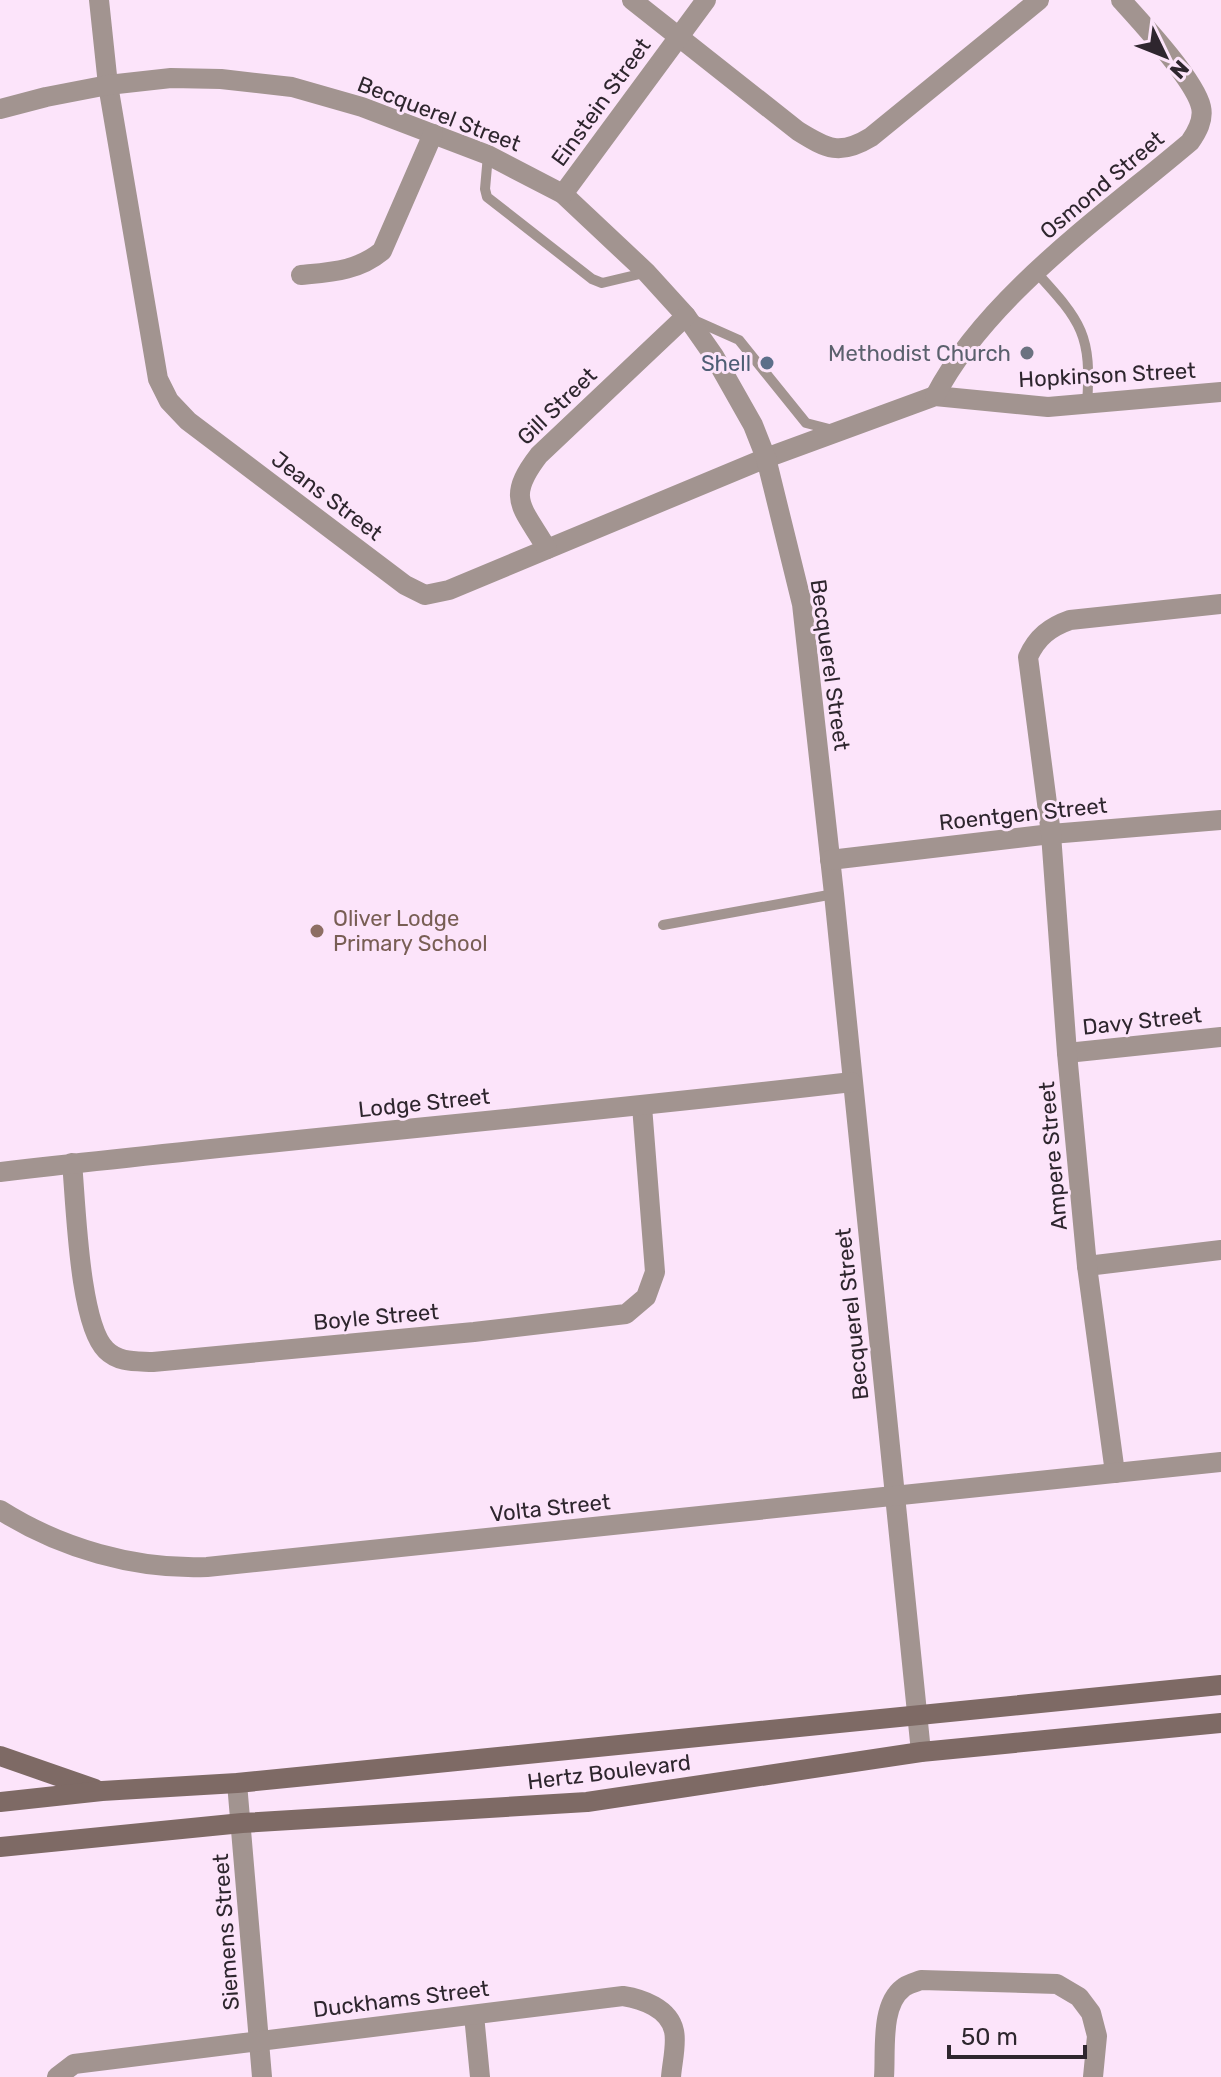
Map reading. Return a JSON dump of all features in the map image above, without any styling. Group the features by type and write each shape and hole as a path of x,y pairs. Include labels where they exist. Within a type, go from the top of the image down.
{"street":[{"name":"Jeans Street","path":"99,0 108,85 158,379 169,401 188,421 412,590 425,595 449,590 766,458"},
{"path":"632,0 798,131 822,146 846,149 871,137 1039,0"},
{"name":"Einstein Street","path":"563,194 706,0"},
{"name":"Osmond Street","path":"935,396 948,371 975,336 1036,272 1190,142 1199,128 1201,106 1194,91 1121,0"},
{"name":"Becquerel Street","path":"0,109 108,85 171,78 221,79 292,87 362,107 488,155 563,194 646,272 686,316 714,356 745,411 766,458 802,604 921,1752"},
{"path":"301,275 345,270 369,262 382,251 433,134"},
{"name":"Gill Street","path":"547,549 520,503 519,489 525,473 539,455 686,316"},
{"name":"Hopkinson Street","path":"766,458 935,396 1011,406 1048,407 1221,392"},
{"path":"1051,834 1028,657 1033,646 1054,626 1070,620 1221,604"},
{"name":"Roentgen Street","path":"830,860 1051,834 1221,820"},
{"name":"Ampere Street","path":"1051,834 1087,1266 1115,1473"},
{"name":"Davy Street","path":"1067,1053 1221,1037"},
{"name":"Lodge Street","path":"0,1172 852,1082"},
{"name":"Boyle Street","path":"72,1163 84,1287 93,1331 114,1357 153,1362 474,1332 626,1314 638,1307 646,1297 655,1272 642,1106"},
{"path":"1087,1266 1221,1250"},
{"path":"1115,1473 1221,1462"},
{"name":"Volta Street","path":"0,1510 29,1529 59,1540 144,1565 172,1569 1115,1473"},
{"name":"Hertz Boulevard","path":"0,1802 102,1791 237,1783 1221,1685"},
{"name":"Hertz Boulevard","path":"0,1847 242,1823 587,1802 921,1752 1221,1723"},
{"path":"0,1756 102,1791"},
{"name":"Siemens Street","path":"237,1783 262,2077"},
{"path":"884,2077 888,2015 902,1988 921,1980 1057,1984 1079,1997 1091,2013 1097,2036 1093,2077"},
{"name":"Duckhams Street","path":"66,2071 258,2040 623,1996 657,2008 667,2018 674,2031 671,2077"},
{"path":"474,2015 480,2077"}],"lane":[{"path":"488,155 487,197 592,279 602,283 646,272"},
{"path":"1036,272 1062,302 1084,335 1089,360 1087,404"},
{"path":"686,316 739,340 806,423 838,432"},
{"path":"663,925 834,894"}],"place":[{"name":"Methodist Church","path":"1027,353"},
{"name":"Shell","path":"767,363"},
{"name":"Oliver Lodge Primary School","path":"317,931"}]}
